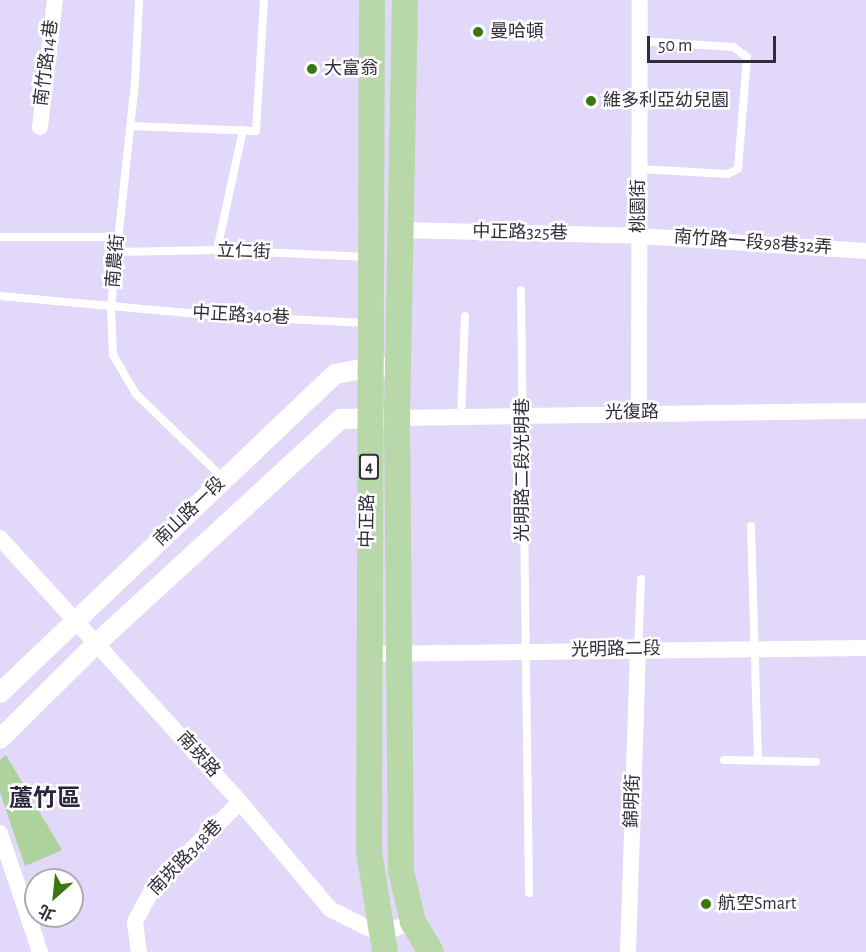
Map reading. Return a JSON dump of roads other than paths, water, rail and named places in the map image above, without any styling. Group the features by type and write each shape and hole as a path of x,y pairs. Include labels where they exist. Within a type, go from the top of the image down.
{"main road":[{"name":"中正路","path":"372,0 367,654 369,851 382,943"},
{"name":"中正路","path":"405,0 397,368 398,654 400,871 413,922"},
{"name":"4","path":"413,922 431,952"}],"street":[{"name":"南竹路14巷","path":"40,127 55,0"},
{"name":"桃園街","path":"639,413 640,0"},
{"name":"中正路325巷","path":"401,230 639,236"},
{"name":"南竹路一段98巷32弄","path":"639,236 866,251"},
{"name":"南山路一段","path":"0,693 335,374 370,367 397,368"},
{"name":"光復路","path":"397,418 866,411"},
{"name":"南山路一段","path":"0,739 97,643 341,419 397,418"},
{"name":"南崁路","path":"0,538 240,802 330,909 382,943"},
{"name":"光明路二段","path":"367,654 754,647 866,648"},
{"name":"錦明街","path":"628,952 638,649"},
{"name":"南崁路348巷","path":"139,952 135,922 154,886 240,802"},
{"path":"0,832 40,952"},
{"path":"382,943 413,922"}],"lane":[{"name":"南農街","path":"140,0 130,126 111,308 113,355 136,394 224,479"},
{"path":"130,126 256,131 264,0"},
{"path":"639,169 728,174 738,169 747,57 733,47 640,41"},
{"path":"217,250 243,130"},
{"path":"0,237 118,237"},
{"name":"立仁街","path":"117,252 217,250 370,257"},
{"name":"光明路二段光明巷","path":"521,290 529,893"},
{"name":"中正路340巷","path":"0,296 111,308 370,323"},
{"path":"461,417 465,316"},
{"path":"751,526 758,759"},
{"path":"638,649 641,579"},
{"path":"724,760 816,762"}],"place":[{"name":"曼哈頓","path":"478,32"},
{"name":"大富翁","path":"312,69"},
{"name":"維多利亞幼兒園","path":"591,101"},
{"name":"航空Smart","path":"706,904"}],"district":[{"name":"蘆竹區","path":"45,800"}]}
